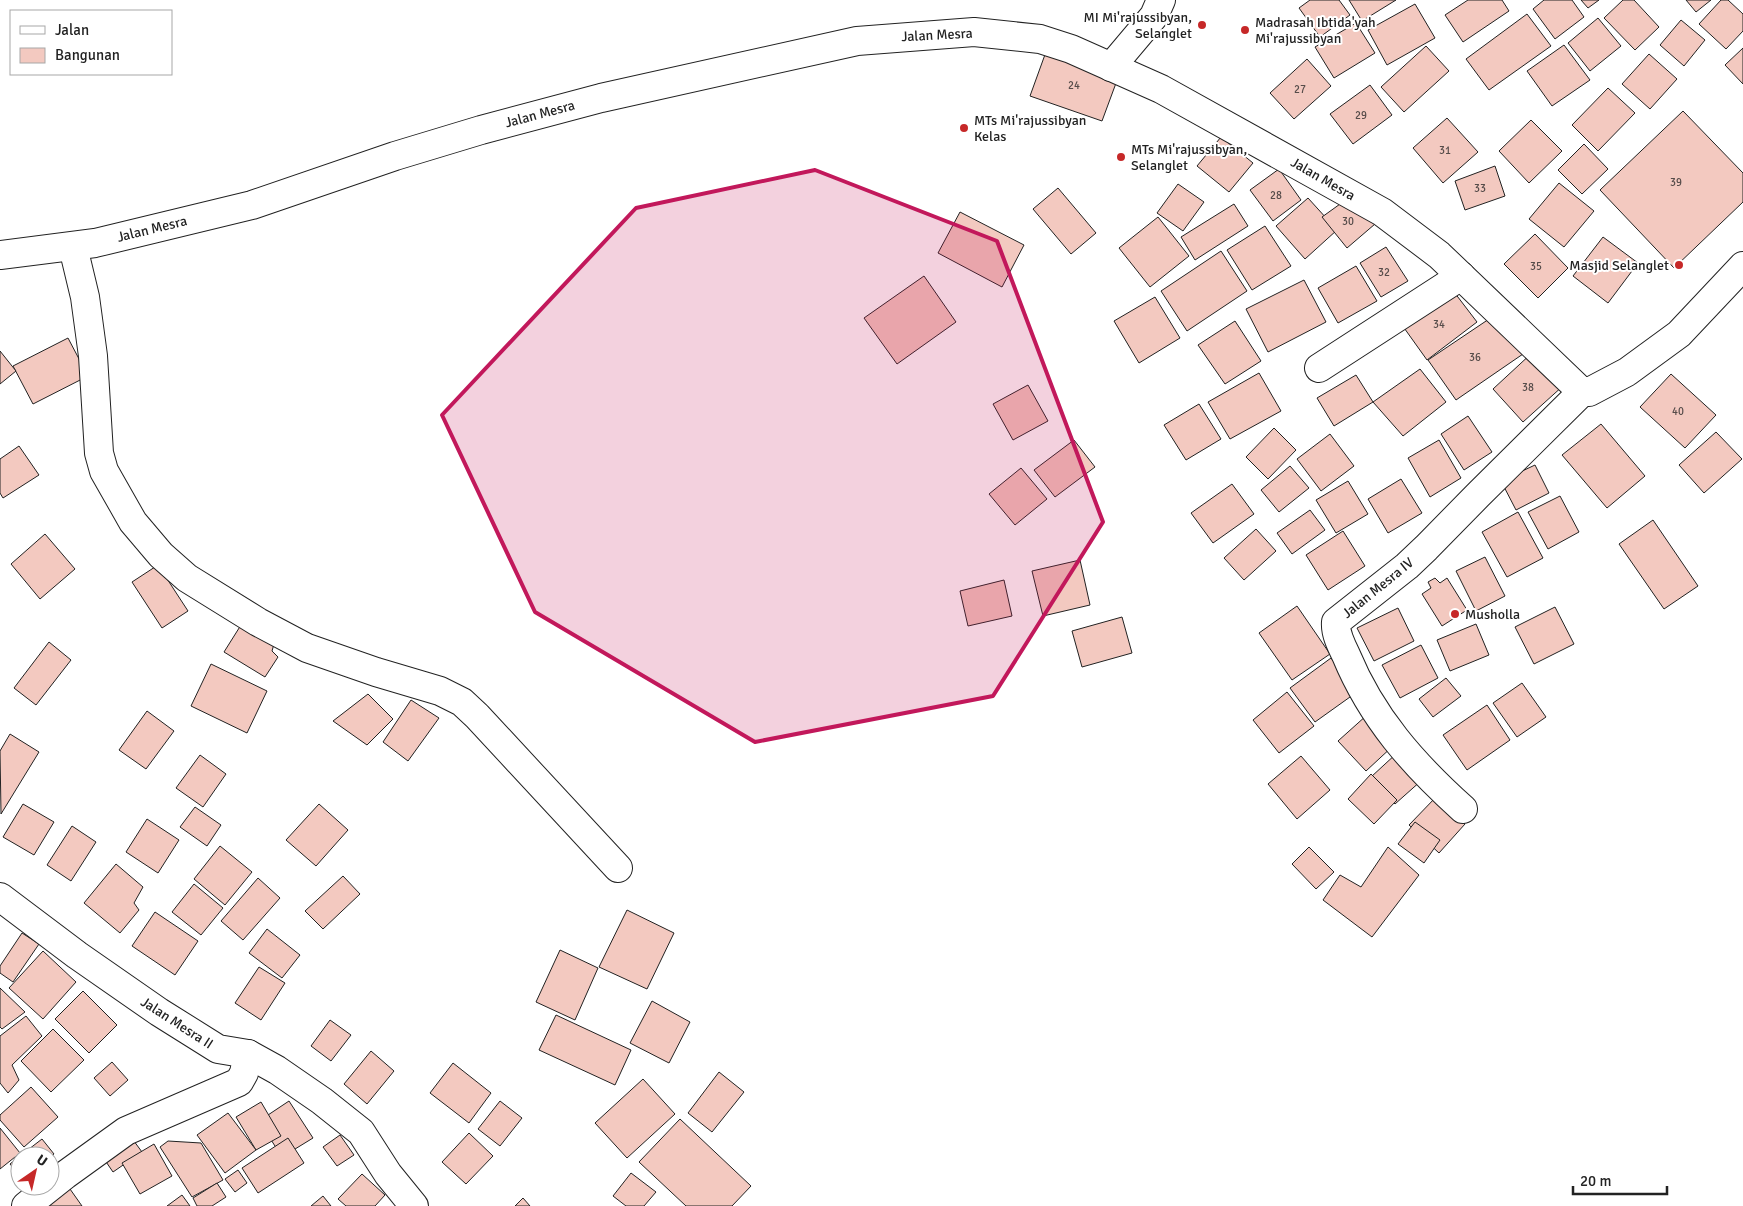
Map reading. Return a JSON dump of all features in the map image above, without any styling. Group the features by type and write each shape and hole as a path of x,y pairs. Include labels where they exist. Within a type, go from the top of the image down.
{"street":[{"path":"1112,67 1154,16 1161,0"},
{"name":"Jalan Mesra","path":"0,255 94,243 252,205 472,132 601,98 857,41 974,32 1040,39 1071,49 1112,67 1161,89 1382,212 1440,255 1582,392"},
{"path":"73,246 85,297 93,356 98,453 104,472 133,522 161,556 187,578 258,622 307,648 376,672 440,691 462,702 478,716 618,868"},
{"path":"1582,392 1589,392 1627,372 1679,334 1743,266"},
{"path":"1319,368 1461,276"},
{"name":"Jalan Mesra IV","path":"1463,809 1412,761 1391,735 1351,667 1338,636 1336,624 1338,620 1426,548 1582,392"},
{"name":"Jalan Mesra II","path":"0,897 77,955 159,1012 218,1049 248,1054 277,1070 322,1101 361,1132 410,1204"},
{"path":"26,1206 126,1130 239,1082 244,1074 248,1054"}],"highlighted area":[{"path":"815,170 997,241 1103,522 993,696 755,742 535,612 442,415 636,208"}],"building":[{"path":"1310,0 1339,0 1350,15 1320,37 1299,8"},
{"path":"1349,0 1396,0 1362,21"},
{"path":"1468,0 1502,0 1509,11 1463,42 1445,15"},
{"path":"1544,0 1572,0 1584,17 1555,39 1533,9"},
{"path":"1581,0 1599,0 1588,8"},
{"path":"1623,0 1634,0 1659,27 1635,50 1604,18"},
{"path":"1686,0 1711,0 1696,12"},
{"path":"1721,0 1728,0 1743,14 1743,31 1726,49 1699,24"},
{"path":"1415,4 1435,38 1387,65 1368,30"},
{"path":"1527,14 1551,46 1489,90 1466,59"},
{"path":"1598,18 1621,46 1590,71 1568,43"},
{"path":"1681,20 1705,40 1684,66 1660,45"},
{"path":"1356,23 1375,53 1334,78 1315,47"},
{"path":"1564,45 1590,80 1552,106 1527,71"},
{"path":"1426,46 1449,71 1404,112 1381,87"},
{"path":"1743,48 1743,84 1725,65"},
{"path":"1047,49 1119,75 1102,121 1030,96"},
{"path":"1649,54 1677,79 1650,109 1622,84"},
{"path":"1307,59 1331,86 1294,119 1270,93"},
{"path":"1370,85 1392,115 1353,144 1330,114"},
{"path":"1608,88 1635,113 1598,151 1572,125"},
{"path":"1683,111 1743,173 1743,202 1674,268 1600,190"},
{"path":"1447,118 1478,152 1443,183 1413,148"},
{"path":"1531,120 1562,151 1529,183 1499,151"},
{"path":"1221,137 1253,163 1229,192 1197,166"},
{"path":"1584,144 1608,169 1582,194 1558,170"},
{"path":"1495,166 1505,196 1465,210 1455,181"},
{"path":"1279,169 1301,200 1273,221 1250,190"},
{"path":"1559,183 1594,211 1564,247 1529,219"},
{"path":"1178,184 1204,202 1183,231 1157,213"},
{"path":"1058,188 1096,233 1071,254 1033,209"},
{"path":"1308,198 1337,230 1305,259 1276,226"},
{"path":"1347,199 1375,224 1347,248 1322,217"},
{"path":"1234,204 1248,226 1195,260 1181,237"},
{"path":"960,212 1024,245 1002,287 938,253"},
{"path":"1158,217 1189,256 1150,287 1119,248"},
{"path":"1265,226 1291,266 1252,290 1227,250"},
{"path":"1535,234 1568,268 1538,298 1504,264"},
{"path":"1603,237 1638,263 1608,303 1573,276"},
{"path":"1386,247 1408,281 1381,297 1360,263"},
{"path":"1221,251 1247,291 1187,331 1161,291"},
{"path":"1356,266 1377,301 1338,323 1318,288"},
{"path":"924,276 956,322 897,364 864,318"},
{"path":"1304,280 1326,322 1268,352 1246,309"},
{"path":"1451,288 1477,322 1427,360 1402,325"},
{"path":"1155,297 1180,338 1139,363 1114,321"},
{"path":"1495,315 1523,354 1456,400 1428,360"},
{"path":"1235,321 1261,361 1225,384 1198,345"},
{"path":"68,338 88,376 33,404 13,366"},
{"path":"0,351 16,371 0,384"},
{"path":"1533,352 1564,385 1523,422 1493,389"},
{"path":"1420,369 1446,402 1403,436 1373,402"},
{"path":"1259,373 1281,411 1230,439 1208,402"},
{"path":"1671,374 1716,415 1685,448 1640,407"},
{"path":"1356,375 1373,402 1334,426 1317,398"},
{"path":"1028,385 1048,421 1013,440 993,404"},
{"path":"1199,404 1221,439 1186,460 1164,425"},
{"path":"1468,416 1492,452 1464,470 1441,434"},
{"path":"1601,424 1645,476 1607,508 1562,455"},
{"path":"1274,428 1296,450 1268,479 1246,457"},
{"path":"1716,432 1742,459 1704,493 1679,465"},
{"path":"1330,434 1354,466 1321,491 1297,459"},
{"path":"1074,440 1095,467 1055,497 1034,470"},
{"path":"1439,440 1461,478 1430,497 1408,458"},
{"path":"19,446 39,475 3,498 0,493 0,459"},
{"path":"1535,465 1549,493 1516,510 1501,481"},
{"path":"1290,466 1309,488 1279,512 1261,490"},
{"path":"1021,468 1047,499 1015,525 989,494"},
{"path":"1401,479 1422,513 1388,533 1368,499"},
{"path":"1348,481 1368,514 1336,533 1316,500"},
{"path":"1232,484 1254,514 1213,543 1191,513"},
{"path":"1560,496 1579,532 1548,549 1528,512"},
{"path":"1310,510 1325,530 1292,554 1277,533"},
{"path":"1518,512 1543,558 1507,577 1482,532"},
{"path":"1653,520 1698,586 1664,609 1619,544"},
{"path":"1256,529 1276,551 1244,580 1224,558"},
{"path":"1343,531 1365,566 1328,590 1306,555"},
{"path":"45,534 75,569 40,599 11,564"},
{"path":"1485,557 1505,596 1476,611 1456,571"},
{"path":"1080,560 1090,605 1043,616 1032,571"},
{"path":"158,565 188,611 162,628 132,582"},
{"path":"1435,578 1440,583 1447,578 1467,610 1442,626 1422,594 1431,588 1428,582"},
{"path":"1004,580 1012,616 968,626 960,591"},
{"path":"1297,606 1330,654 1292,680 1259,633"},
{"path":"1555,607 1574,644 1534,664 1515,627"},
{"path":"1398,608 1414,641 1374,661 1357,628"},
{"path":"246,617 276,637 272,651 278,657 265,677 224,652"},
{"path":"1122,617 1132,653 1082,667 1072,631"},
{"path":"1476,624 1489,655 1450,671 1437,640"},
{"path":"49,642 71,660 36,705 14,688"},
{"path":"1421,645 1438,678 1400,698 1382,665"},
{"path":"1331,658 1357,692 1315,722 1290,688"},
{"path":"211,664 267,691 247,733 191,706"},
{"path":"1446,678 1461,696 1433,717 1419,699"},
{"path":"1522,683 1546,717 1517,737 1493,703"},
{"path":"1287,692 1314,726 1279,753 1253,720"},
{"path":"368,694 393,719 367,745 333,721"},
{"path":"411,700 439,718 408,761 383,742"},
{"path":"1487,705 1510,740 1467,770 1443,735"},
{"path":"147,711 174,731 146,769 119,750"},
{"path":"1367,715 1394,745 1366,771 1338,741"},
{"path":"10,734 39,752 1,814 0,751"},
{"path":"1397,753 1422,780 1395,804 1371,777"},
{"path":"200,755 226,774 203,807 176,788"},
{"path":"1301,756 1330,790 1297,819 1268,784"},
{"path":"1371,774 1397,800 1374,824 1348,799"},
{"path":"1436,797 1465,824 1439,853 1409,825"},
{"path":"23,804 54,822 34,855 3,837"},
{"path":"319,804 348,830 316,866 286,840"},
{"path":"195,807 221,825 207,846 180,827"},
{"path":"147,819 179,840 158,873 126,852"},
{"path":"1415,822 1440,840 1424,863 1398,844"},
{"path":"72,826 96,842 71,881 47,865"},
{"path":"220,846 252,872 225,905 194,879"},
{"path":"1309,847 1334,872 1316,889 1292,864"},
{"path":"1388,847 1419,875 1372,937 1323,900 1340,875 1361,887"},
{"path":"116,864 143,887 134,903 139,910 120,933 84,903"},
{"path":"343,876 360,894 323,929 305,911"},
{"path":"258,878 280,898 243,940 221,921"},
{"path":"194,884 223,908 201,935 172,912"},
{"path":"627,910 674,933 647,989 599,967"},
{"path":"155,912 198,941 175,975 132,946"},
{"path":"267,929 300,955 282,978 249,953"},
{"path":"22,933 39,944 13,982 0,973 0,966"},
{"path":"560,950 598,968 575,1020 536,1002"},
{"path":"43,951 76,982 43,1019 9,988"},
{"path":"259,967 285,983 261,1020 235,1003"},
{"path":"0,988 25,1012 2,1029 0,1027"},
{"path":"83,991 117,1025 89,1053 55,1019"},
{"path":"652,1001 690,1022 669,1063 630,1043"},
{"path":"556,1015 631,1050 615,1085 539,1050"},
{"path":"26,1016 42,1036 12,1065 19,1080 8,1093 0,1083 0,1036"},
{"path":"330,1020 351,1035 331,1061 311,1046"},
{"path":"53,1029 84,1060 51,1092 21,1061"},
{"path":"371,1051 394,1071 367,1104 344,1084"},
{"path":"112,1062 128,1080 110,1096 94,1078"},
{"path":"453,1063 491,1093 469,1123 430,1093"},
{"path":"719,1072 744,1092 712,1132 688,1113"},
{"path":"643,1079 675,1114 627,1158 595,1123"},
{"path":"31,1087 58,1117 23,1146 0,1120 0,1115"},
{"path":"289,1101 313,1138 282,1157 259,1121"},
{"path":"500,1101 522,1118 500,1146 478,1129"},
{"path":"261,1102 281,1136 256,1150 236,1117"},
{"path":"228,1113 256,1150 225,1173 197,1135"},
{"path":"680,1119 751,1186 732,1206 686,1206 639,1162"},
{"path":"0,1128 14,1146 10,1146 10,1161 0,1169"},
{"path":"128,1133 142,1152 113,1172 100,1153"},
{"path":"469,1133 493,1156 466,1184 442,1162"},
{"path":"340,1135 354,1155 337,1166 323,1147"},
{"path":"288,1138 304,1163 258,1193 242,1168"},
{"path":"42,1139 48,1146 33,1146"},
{"path":"168,1141 201,1143 223,1180 192,1197 160,1147"},
{"path":"154,1144 172,1176 140,1194 122,1163"},
{"path":"238,1170 247,1183 235,1192 225,1179"},
{"path":"631,1173 656,1192 644,1206 626,1206 613,1196"},
{"path":"362,1174 385,1195 375,1206 346,1206 338,1199"},
{"path":"217,1183 226,1197 212,1206 197,1206 193,1198"},
{"path":"70,1189 82,1206 47,1206"},
{"path":"182,1195 190,1206 167,1206"},
{"path":"323,1196 331,1206 311,1206"},
{"path":"523,1198 530,1206 515,1206"}],"place":[{"name":"MI Mi'rajussibyan, Selanglet","path":"1202,25"},
{"name":"Madrasah Ibtida'yah Mi'rajussibyan","path":"1245,30"},
{"name":"MTs Mi'rajussibyan Kelas","path":"964,128"},
{"name":"MTs Mi'rajussibyan, Selanglet","path":"1121,157"},
{"name":"Masjid Selanglet","path":"1679,265"},
{"name":"Musholla","path":"1455,614"}]}
